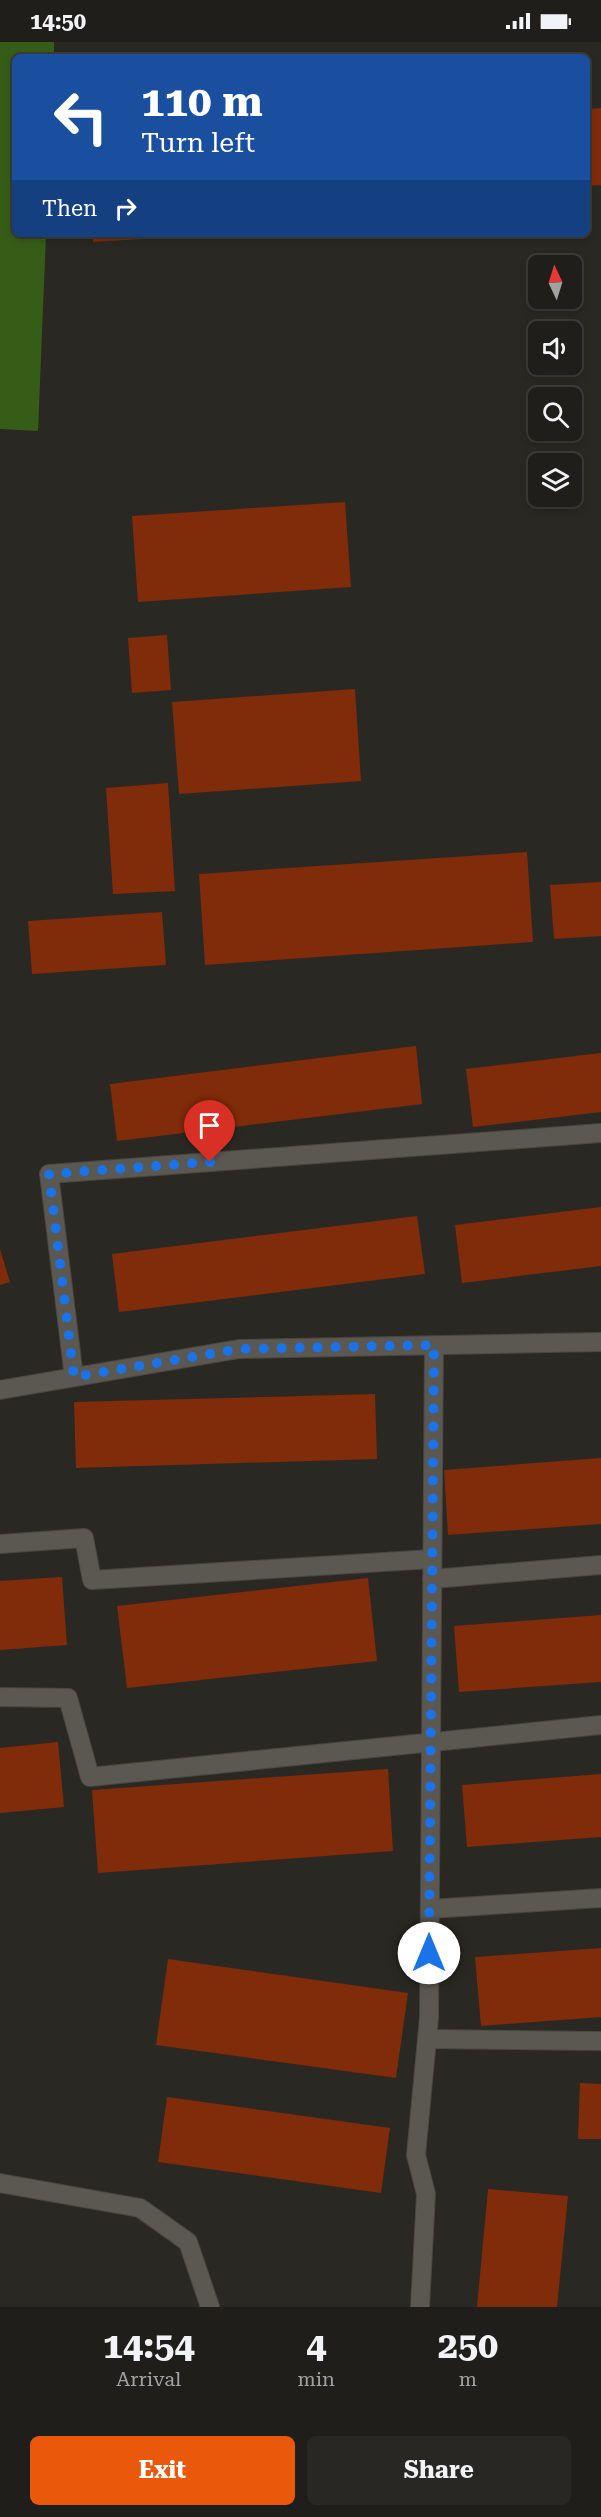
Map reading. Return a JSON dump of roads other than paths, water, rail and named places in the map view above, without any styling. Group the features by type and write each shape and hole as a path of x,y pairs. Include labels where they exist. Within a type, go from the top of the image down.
{"street":[{"path":"74,1377 49,1174 601,1132"},
{"path":"0,1390 239,1349 601,1342"},
{"path":"420,2307 426,2194 416,2155 427,2039 430,1909 434,1345"},
{"path":"0,1544 84,1539 92,1580 432,1559"},
{"path":"432,1579 601,1565"},
{"path":"0,1697 68,1698 90,1777 601,1725"},
{"path":"430,1909 601,1898"},
{"path":"427,2039 601,2041"},
{"path":"0,2182 140,2208 188,2242 210,2307"}]}
